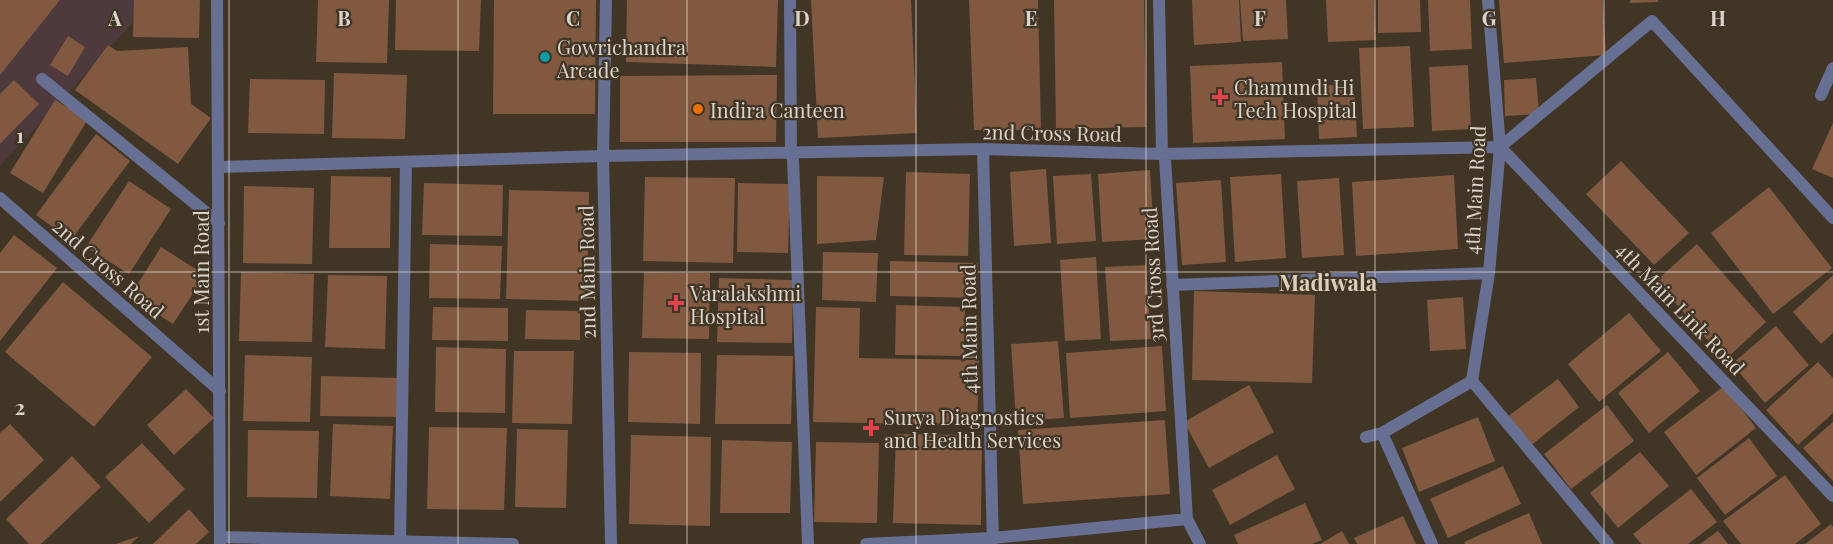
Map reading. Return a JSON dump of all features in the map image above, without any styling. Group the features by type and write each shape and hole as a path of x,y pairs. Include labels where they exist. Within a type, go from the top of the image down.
{"street":[{"name":"1st Main Road","path":"217,0 220,541"},
{"name":"2nd Main Road","path":"606,0 603,156 611,544"},
{"path":"790,0 791,153 808,544"},
{"name":"3rd Cross Road","path":"1159,0 1162,154 1165,158 1187,519 1200,544"},
{"name":"4th Main Road","path":"1472,381 1489,273 1500,147 1488,0"},
{"path":"1500,147 1652,21 1833,218"},
{"path":"1821,95 1833,68"},
{"path":"42,79 219,223"},
{"name":"2nd Cross Road","path":"219,167 603,156 983,149 1162,154 1500,147"},
{"name":"4th Main Link Road","path":"1500,147 1833,496"},
{"name":"4th Main Road","path":"983,149 993,541"},
{"path":"400,543 406,162"},
{"name":"2nd Cross Road","path":"2,202 220,391"},
{"path":"1172,285 1489,273"},
{"path":"1366,436 1382,433 1472,381 1608,544"},
{"path":"1382,433 1432,544"},
{"path":"866,544 993,541 1187,519"},
{"path":"220,541 513,544"}],"shaded area":[{"path":"0,0 154,0 0,166"}],"building":[{"path":"0,0 60,0 0,75"},
{"path":"134,0 200,0 199,38 133,37"},
{"path":"318,0 389,0 387,63 316,62"},
{"path":"396,0 481,0 479,51 395,50"},
{"name":"Gowrichandra Arcade","path":"494,0 596,0 595,114 493,114"},
{"path":"627,0 778,0 776,67 626,62"},
{"path":"811,0 911,0 917,133 818,138"},
{"path":"969,0 1038,0 1041,130 974,130"},
{"path":"1054,0 1144,0 1146,127 1056,129"},
{"path":"1192,0 1239,0 1241,42 1194,45"},
{"path":"1240,0 1286,0 1288,39 1243,41"},
{"path":"1326,0 1374,0 1376,40 1328,42"},
{"path":"1378,0 1420,0 1421,32 1378,33"},
{"path":"1428,0 1470,0 1472,49 1430,51"},
{"path":"1499,0 1603,0 1606,55 1504,63"},
{"path":"1630,0 1658,0 1658,2 1630,3"},
{"path":"68,36 85,47 68,76 50,65"},
{"path":"108,45 117,51 188,47 191,104 211,118 178,164 75,90"},
{"path":"1410,46 1414,127 1363,129 1359,48"},
{"path":"1282,62 1285,139 1193,143 1190,66"},
{"path":"1468,65 1471,129 1432,131 1429,67"},
{"path":"334,73 407,75 405,139 332,138"},
{"name":"Indira Canteen","path":"777,75 776,142 620,142 620,76"},
{"path":"1536,78 1539,114 1505,116 1504,80"},
{"path":"250,79 325,80 324,134 248,133"},
{"path":"14,80 39,104 0,144 0,94"},
{"path":"1354,84 1357,137 1319,139 1317,86"},
{"path":"55,100 88,119 43,193 10,173"},
{"path":"1833,123 1833,178 1812,169"},
{"path":"96,134 130,161 71,240 36,215"},
{"path":"1621,161 1689,233 1654,265 1586,194"},
{"path":"1046,169 1051,243 1014,246 1010,172"},
{"path":"1150,170 1154,239 1102,242 1098,174"},
{"path":"906,172 970,174 968,256 904,255"},
{"path":"1091,174 1096,241 1057,244 1053,176"},
{"path":"1281,174 1286,258 1235,262 1230,177"},
{"path":"1454,175 1458,249 1356,256 1352,182"},
{"path":"331,176 391,177 390,248 329,248"},
{"path":"817,176 884,177 876,240 817,244"},
{"path":"645,177 735,178 733,263 643,261"},
{"path":"1339,178 1344,255 1302,258 1297,181"},
{"path":"1221,180 1226,262 1182,265 1176,183"},
{"path":"129,181 171,209 129,274 86,247"},
{"path":"424,183 503,185 502,236 422,235"},
{"path":"738,183 790,184 788,253 737,252"},
{"path":"244,186 314,188 312,264 243,263"},
{"path":"1769,187 1832,268 1773,314 1711,233"},
{"path":"509,190 589,192 587,301 506,299"},
{"path":"14,235 57,268 0,341 0,253"},
{"path":"430,244 502,246 500,299 429,298"},
{"path":"1697,244 1766,322 1725,360 1656,281"},
{"path":"161,247 205,275 173,324 130,296"},
{"path":"823,252 878,253 876,302 822,300"},
{"path":"1096,257 1101,339 1065,341 1060,260"},
{"path":"890,261 978,263 976,298 890,296"},
{"path":"1146,265 1151,339 1110,341 1105,267"},
{"path":"241,272 314,274 312,342 239,341"},
{"path":"644,272 710,273 709,339 642,338"},
{"path":"328,275 387,276 385,349 325,347"},
{"path":"1833,275 1833,333 1821,344 1793,312"},
{"path":"719,278 793,280 792,343 717,342"},
{"path":"63,282 152,357 94,427 5,352"},
{"path":"1194,291 1315,295 1312,383 1192,380"},
{"path":"1463,297 1466,349 1430,351 1427,300"},
{"path":"896,305 965,307 964,356 895,355"},
{"path":"433,307 508,308 508,341 432,340"},
{"path":"816,307 860,308 859,358 979,360 977,425 813,422"},
{"path":"526,310 580,311 580,340 525,339"},
{"path":"1629,313 1661,351 1599,402 1568,364"},
{"path":"1776,326 1809,365 1765,403 1732,364"},
{"path":"1058,341 1064,418 1016,421 1011,344"},
{"path":"1162,346 1166,411 1070,418 1066,353"},
{"path":"436,347 506,349 505,413 435,412"},
{"path":"514,351 574,351 572,424 512,423"},
{"path":"629,352 701,353 700,424 628,422"},
{"path":"1668,352 1700,391 1649,433 1618,393"},
{"path":"245,355 312,357 310,422 243,421"},
{"path":"717,355 793,356 791,424 715,424"},
{"path":"1818,362 1833,378 1833,413 1798,445 1766,410"},
{"path":"321,376 401,378 400,417 320,416"},
{"path":"1558,379 1579,407 1530,446 1507,417"},
{"path":"1249,385 1274,432 1209,468 1184,422"},
{"path":"1724,386 1756,428 1696,475 1664,432"},
{"path":"186,389 214,418 174,455 147,425"},
{"path":"1607,405 1634,441 1571,489 1544,454"},
{"path":"1478,417 1495,461 1419,492 1402,448"},
{"path":"1165,420 1170,494 1023,504 1018,430"},
{"path":"1833,422 1833,481 1803,448"},
{"path":"10,424 44,460 0,502 0,433"},
{"path":"333,424 393,426 390,499 330,496"},
{"path":"429,427 507,428 504,510 427,509"},
{"path":"517,429 568,430 566,508 515,507"},
{"path":"248,430 319,431 317,498 247,497"},
{"path":"896,434 982,435 981,525 893,523"},
{"path":"631,435 711,437 710,526 629,524"},
{"path":"1749,438 1777,476 1725,515 1697,478"},
{"path":"722,440 792,442 790,513 720,513"},
{"path":"816,442 879,443 877,523 814,522"},
{"path":"142,443 185,489 149,523 105,477"},
{"path":"1640,452 1669,486 1618,528 1590,493"},
{"path":"1277,455 1295,489 1230,525 1212,490"},
{"path":"72,456 101,487 41,544 29,544 6,519"},
{"path":"1503,466 1521,504 1448,538 1430,499"},
{"path":"1785,475 1821,524 1795,544 1741,544 1723,521"},
{"path":"1691,489 1717,522 1688,544 1641,544 1633,534"},
{"path":"1305,503 1322,540 1312,544 1238,544 1234,535"},
{"path":"189,509 209,532 196,544 153,544"},
{"path":"1529,513 1542,544 1465,544 1464,542"},
{"path":"1403,516 1416,544 1357,544 1354,538"},
{"path":"1831,524 1833,544 1805,544"},
{"path":"1342,531 1349,544 1320,544"},
{"path":"1718,531 1728,544 1700,544"},
{"path":"139,536 131,544 116,544"}],"place":[{"name":"Gowrichandra Arcade","path":"545,57"},
{"name":"Chamundi Hi Tech Hospital","path":"1220,97"},
{"name":"Indira Canteen","path":"698,109"},
{"name":"Varalakshmi Hospital","path":"676,303"},
{"name":"Surya Diagnostics and Health Services","path":"871,428"}],"district":[{"name":"Madiwala","path":"1328,282"}]}
